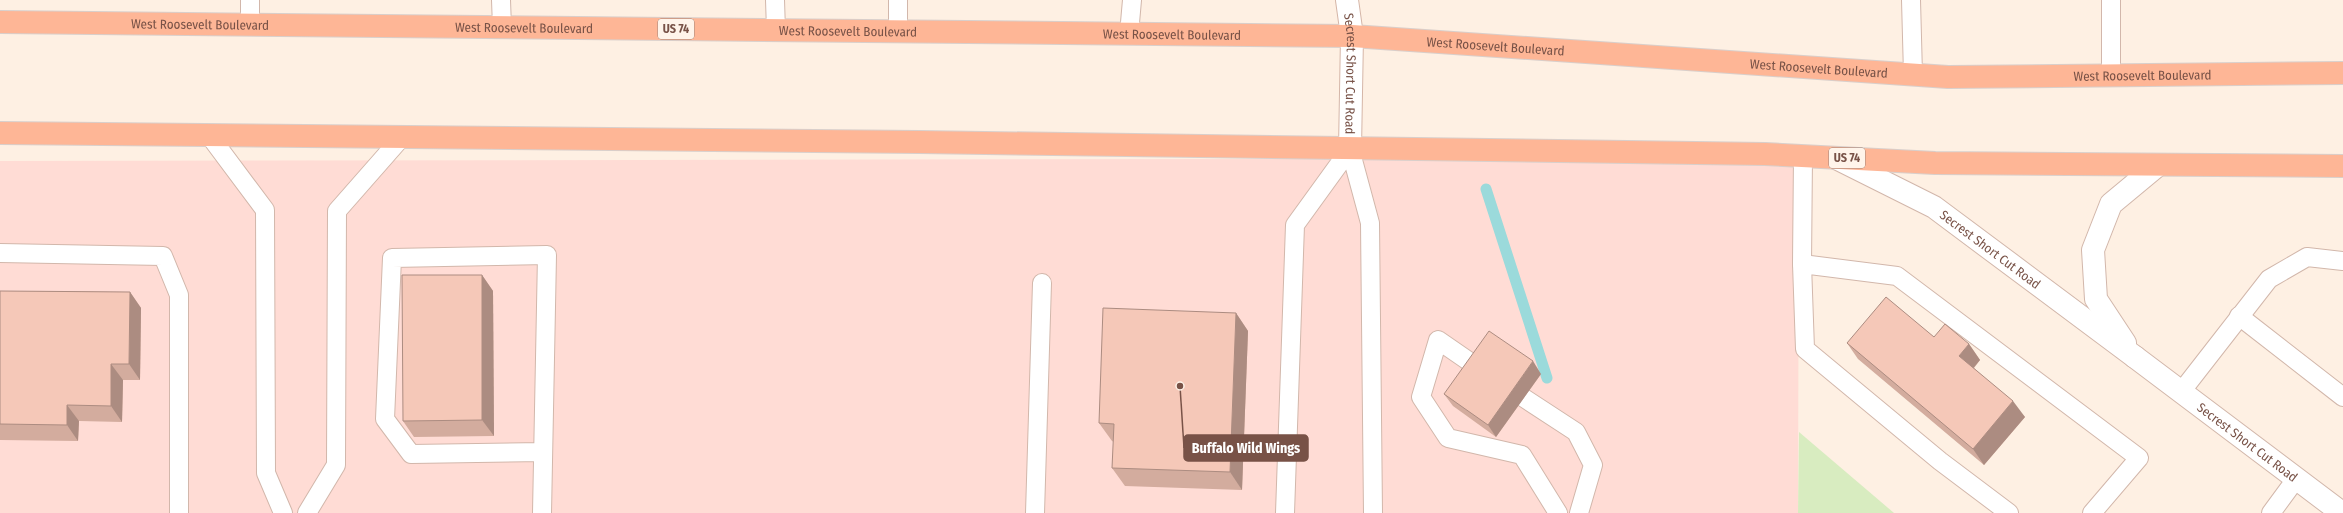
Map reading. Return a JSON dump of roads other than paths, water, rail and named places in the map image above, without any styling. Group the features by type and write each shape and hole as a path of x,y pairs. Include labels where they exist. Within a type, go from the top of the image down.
{"highway":[{"name":"West Roosevelt Boulevard","path":"0,22 1352,36 1948,77 2343,73"},
{"name":"US 74","path":"0,133 911,142 1803,156 1935,163 2343,166"}],"street":[{"name":"Secrest Short Cut Road","path":"1347,0 1352,36 1350,149"},
{"name":"Secrest Short Cut Road","path":"1836,158 1934,207 2342,513"},
{"name":"Secrest Short Cut Road","path":"2135,357 2096,300 2093,250 2111,204 2158,165"}],"lane":[{"path":"250,0 250,24"},
{"path":"501,0 502,27"},
{"path":"775,0 776,30"},
{"path":"898,0 898,32"},
{"path":"1130,34 1132,0"},
{"path":"1911,0 1913,74"},
{"path":"2111,0 2111,75"},
{"path":"209,135 265,210 266,473 283,513"},
{"path":"307,513 336,465 337,211 402,137"},
{"path":"1285,513 1295,225 1350,149"},
{"path":"1350,149 1370,223 1373,513"},
{"path":"1803,156 1802,264 1805,349 1940,462 2009,513"},
{"path":"0,253 162,256 179,295 180,513"},
{"path":"542,513 547,255 392,258 385,419 411,454 543,452"},
{"path":"2181,392 2268,279 2307,257 2343,261"},
{"path":"1802,264 1897,276 2139,458 2092,513"},
{"path":"1035,513 1042,283"},
{"path":"2239,316 2343,397"},
{"path":"1480,369 1438,340 1421,397 1448,438 1522,455 1558,513"},
{"path":"1524,398 1576,432 1593,465 1579,513"},
{"path":"2271,513 2296,479"}],"waterway":[{"path":"1486,189 1547,378"}],"place":[{"name":"Buffalo Wild Wings","path":"1180,386"}]}
